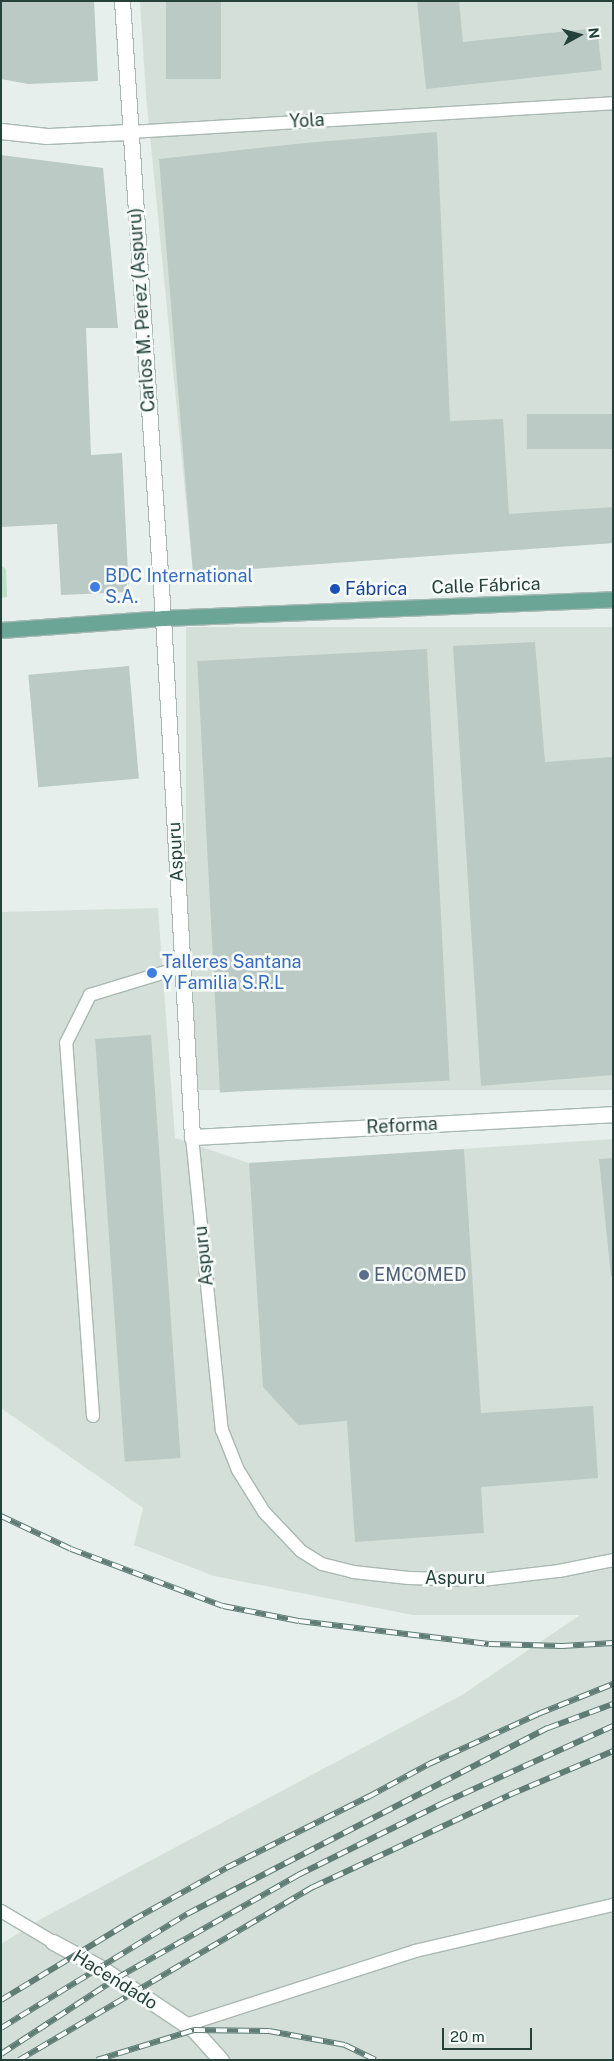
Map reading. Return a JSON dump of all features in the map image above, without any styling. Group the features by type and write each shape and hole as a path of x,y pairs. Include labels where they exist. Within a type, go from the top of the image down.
{"main road":[{"name":"Calle Fábrica","path":"1,630 163,618 613,599"}],"street":[{"name":"Carlos M. Perez (Aspuru)","path":"122,1 163,618"},
{"name":"Yola","path":"1,131 46,136 130,132"},
{"name":"Aspuru","path":"163,618 192,1137"},
{"name":"Reforma","path":"192,1137 613,1114"},
{"name":"Hacendado","path":"53,1942 101,1968 194,2030 221,2060"}],"lane":[{"name":"Yola","path":"130,132 613,103"},
{"path":"93,1416 66,1043 90,995 182,967"},
{"name":"Aspuru","path":"192,1137 222,1430 238,1470 264,1512 301,1551 322,1564 353,1572 409,1578 482,1580 559,1570 613,1560"},
{"path":"186,2025 415,1951 613,1905"},
{"name":"Hacendado","path":"1,1911 53,1942"}],"shaded area":[{"path":"140,1 613,1 613,543 193,573 146,95"},
{"path":"186,627 613,627 613,1090 186,1090"},
{"path":"158,908 175,1138 249,1163 613,1139 613,2060 1,2060 1,1944 41,1919 462,1695 580,1615 413,1615 214,1576 134,1545 143,1508 1,1408 1,912"}],"green space":[{"path":"1,566 6,569 7,597 1,598"}],"building":[{"path":"1,1 94,1 98,81 28,84 1,79"},
{"path":"166,1 221,1 221,79 166,79"},
{"path":"417,1 459,1 463,42 597,28 602,70 426,89"},
{"path":"437,132 450,421 503,419 509,514 613,507 613,543 193,573 159,159 305,143"},
{"path":"1,155 103,168 118,328 86,328 91,455 122,453 129,592 61,595 57,524 1,527"},
{"path":"527,414 613,414 613,449 527,449"},
{"path":"535,642 545,762 613,757 613,1075 481,1086 453,646"},
{"path":"427,649 450,1080 220,1092 197,661"},
{"path":"129,666 139,779 38,787 28,675"},
{"path":"151,1035 181,1458 125,1462 95,1039"},
{"name":"EMCOMED","path":"464,1149 481,1413 593,1406 598,1478 481,1487 484,1533 355,1542 347,1421 298,1425 263,1387 249,1163"},
{"path":"613,1158 613,1276 611,1276 599,1159"}],"railway":[{"path":"1,1516 71,1549 223,1606 299,1621 489,1644 562,1646 613,1643"},
{"path":"1,2000 133,1920 226,1868 368,1797 429,1764 538,1714 613,1684"},
{"path":"1,2028 187,1914 548,1728 613,1704"},
{"path":"1,2054 117,1978 298,1875 443,1803 613,1726"},
{"path":"19,2060 313,1887 509,1795 613,1751"},
{"path":"97,2060 194,2030 269,2031 345,2045 376,2060"}],"place":[{"name":"BDC International S.A.","path":"95,587"},
{"name":"Fábrica","path":"335,589"},
{"name":"Talleres Santana Y Familia S.R.L","path":"152,973"},
{"name":"EMCOMED","path":"364,1275"}]}
